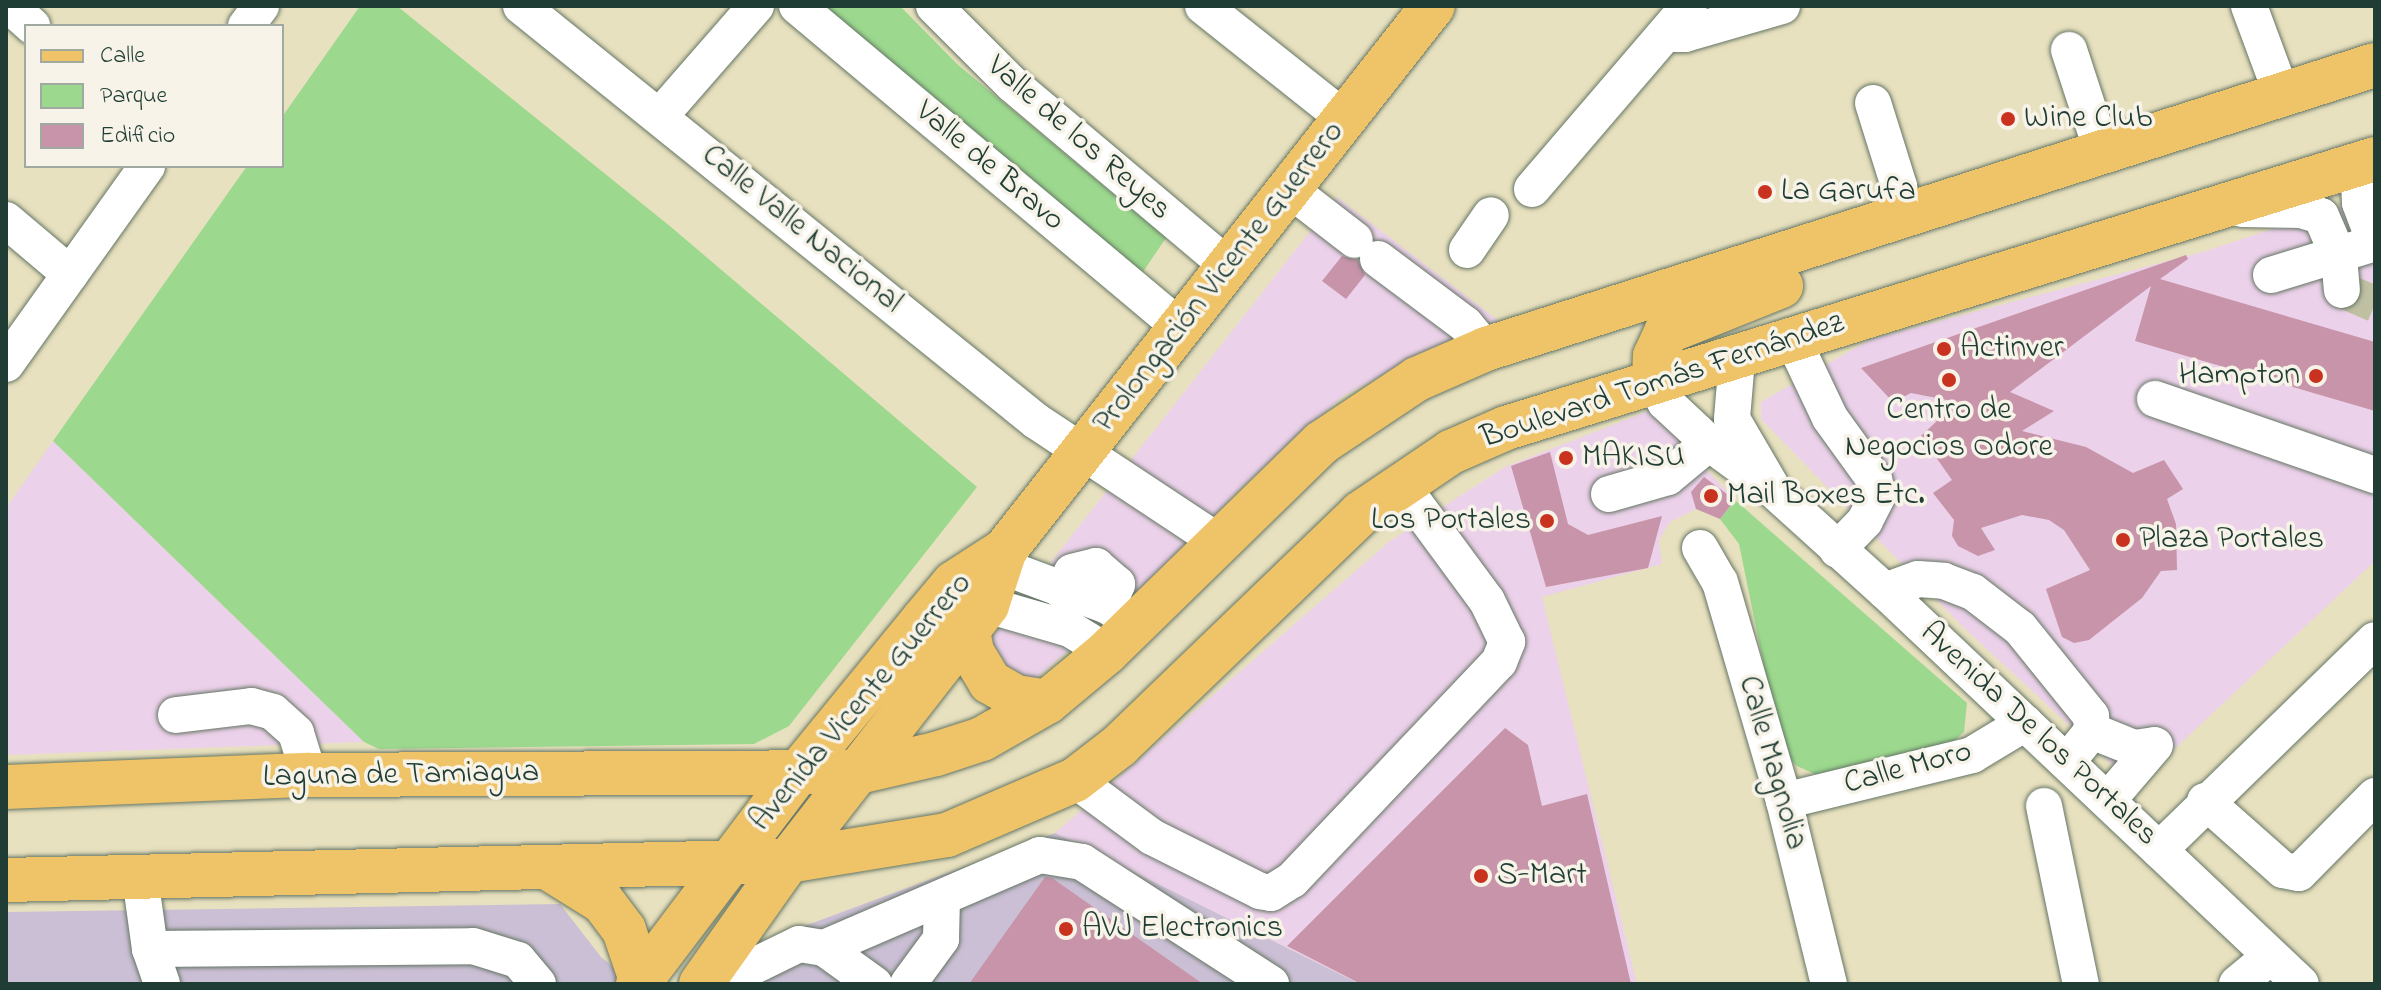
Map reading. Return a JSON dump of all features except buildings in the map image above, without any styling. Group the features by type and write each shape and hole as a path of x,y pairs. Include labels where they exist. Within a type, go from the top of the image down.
{"main road":[{"name":"Prolongación Vicente Guerrero","path":"991,588 1085,450 1433,6"},
{"path":"797,774 858,772 982,739 1047,702 1116,628 1217,541 1321,443 1361,412 1486,349 1904,218 2102,151 2375,65"},
{"name":"Boulevard Tomás Fernández","path":"731,864 788,861 947,835 1075,780 1119,746 1361,513 1400,483 1451,452 1506,428 1737,359 2204,209 2367,168"},
{"path":"1654,382 1659,343 1680,322 1839,266 1875,245 1904,218"},
{"name":"Avenida Vicente Guerrero","path":"648,983 797,774 954,583 991,588 858,772 788,861 701,984"},
{"path":"991,588 972,652 990,682 1016,697 1047,702"},
{"name":"Laguna de Tamiagua","path":"6,787 309,775 797,774"},
{"path":"6,880 731,864"},
{"path":"550,869 603,902 624,930 648,983"}],"street":[{"path":"10,6 30,24"},
{"name":"Calle Valle Nacional","path":"521,6 1036,421 1085,450 1217,541"},
{"path":"660,116 756,6"},
{"name":"Valle de Bravo","path":"797,6 1181,328"},
{"name":"Valle de los Reyes","path":"934,6 1012,84 1228,266"},
{"path":"1203,6 1345,119"},
{"path":"1532,189 1689,6"},
{"path":"1666,34 1685,34 1782,6"},
{"path":"2249,6 2282,95"},
{"path":"2069,50 2102,151"},
{"path":"1873,103 1899,186 1904,218"},
{"path":"6,364 146,168"},
{"path":"2321,216 2367,168"},
{"path":"2271,275 2340,273 2375,243 2367,168"},
{"path":"1289,189 1465,324 1486,349"},
{"path":"2204,209 2292,209 2321,216"},
{"path":"1467,250 1491,215"},
{"path":"2321,216 2340,273"},
{"path":"6,220 70,274"},
{"path":"1793,340 1830,418 1874,479 1878,495 1865,521 1837,550"},
{"name":"Avenida De los Portales","path":"1737,359 1732,419 1772,489"},
{"name":"Avenida De los Portales","path":"1654,382 1665,402 1709,443 1772,489 1885,591 2301,984"},
{"path":"2155,399 2375,475"},
{"path":"1609,494 1668,477 1709,443"},
{"path":"1075,780 1152,837 1260,891 1271,893 1292,880 1499,662 1507,642 1487,601 1400,483"},
{"name":"Calle Magnolia","path":"1700,548 1720,582 1784,801 1829,984"},
{"path":"1096,566 1117,584 1116,628 1070,629 991,588 1062,591 1072,572 1096,566"},
{"path":"1885,591 1918,579 1944,581 1994,606 2081,698 2092,731 2134,748 2155,745 2108,800"},
{"path":"2159,850 2205,801 2375,640"},
{"path":"176,715 251,706 273,712 296,733 309,775"},
{"name":"Calle Moro","path":"1784,801 1972,755 2025,723"},
{"path":"2067,762 2092,731"},
{"path":"2205,801 2283,870 2299,873 2375,796"},
{"path":"2044,806 2081,984"},
{"path":"824,948 1040,855 1060,855 1082,862 1271,984"},
{"path":"140,877 150,949 162,984"},
{"path":"908,984 941,939 942,898"},
{"path":"717,984 799,944 824,948 874,984"},
{"path":"150,949 473,946 518,960 538,984"},
{"path":"2237,984 2271,956"}],"shaded area":[{"path":"2375,195 2375,561 2135,786 1963,627 1761,419 1761,402 1871,339 2206,251"},
{"path":"1337,197 1500,322 1430,350 1343,396 1233,495 1193,544 1036,678 1026,679 998,659 990,640"},
{"path":"1651,410 1735,500 1720,519 1696,509 1670,522 1659,540 1662,564 1542,597 1637,984 1360,984 1055,833 1390,541 1505,467"},
{"path":"53,441 364,742 6,755 6,508"},
{"path":"1055,833 1360,984 743,984 783,934"},
{"path":"560,904 601,957 635,984 6,984 6,912"}],"green space":[{"path":"360,6 397,6 671,227 977,487 789,726 754,744 379,749 364,742 53,441 246,168 284,168 284,114"},
{"path":"807,6 900,6 957,64 1166,238 1136,282"},
{"path":"1735,500 1967,703 1964,732 1954,741 1817,775 1797,766 1781,750 1739,544 1720,519"}],"tunnel":[{"path":"2342,290 2375,304"}],"place":[{"name":"Wine Club","path":"2008,119"},
{"name":"La Garufa","path":"1765,192"},
{"name":"Actinver","path":"1944,349"},
{"name":"Hampton","path":"2316,376"},
{"name":"Centro de Negocios Odore","path":"1949,380"},
{"name":"MAKISU","path":"1566,458"},
{"name":"Mail Boxes Etc.","path":"1711,496"},
{"name":"Los Portales","path":"1547,521"},
{"name":"Plaza Portales","path":"2123,540"},
{"name":"S-Mart","path":"1481,876"},
{"name":"AVJ Electronics","path":"1066,929"}]}
